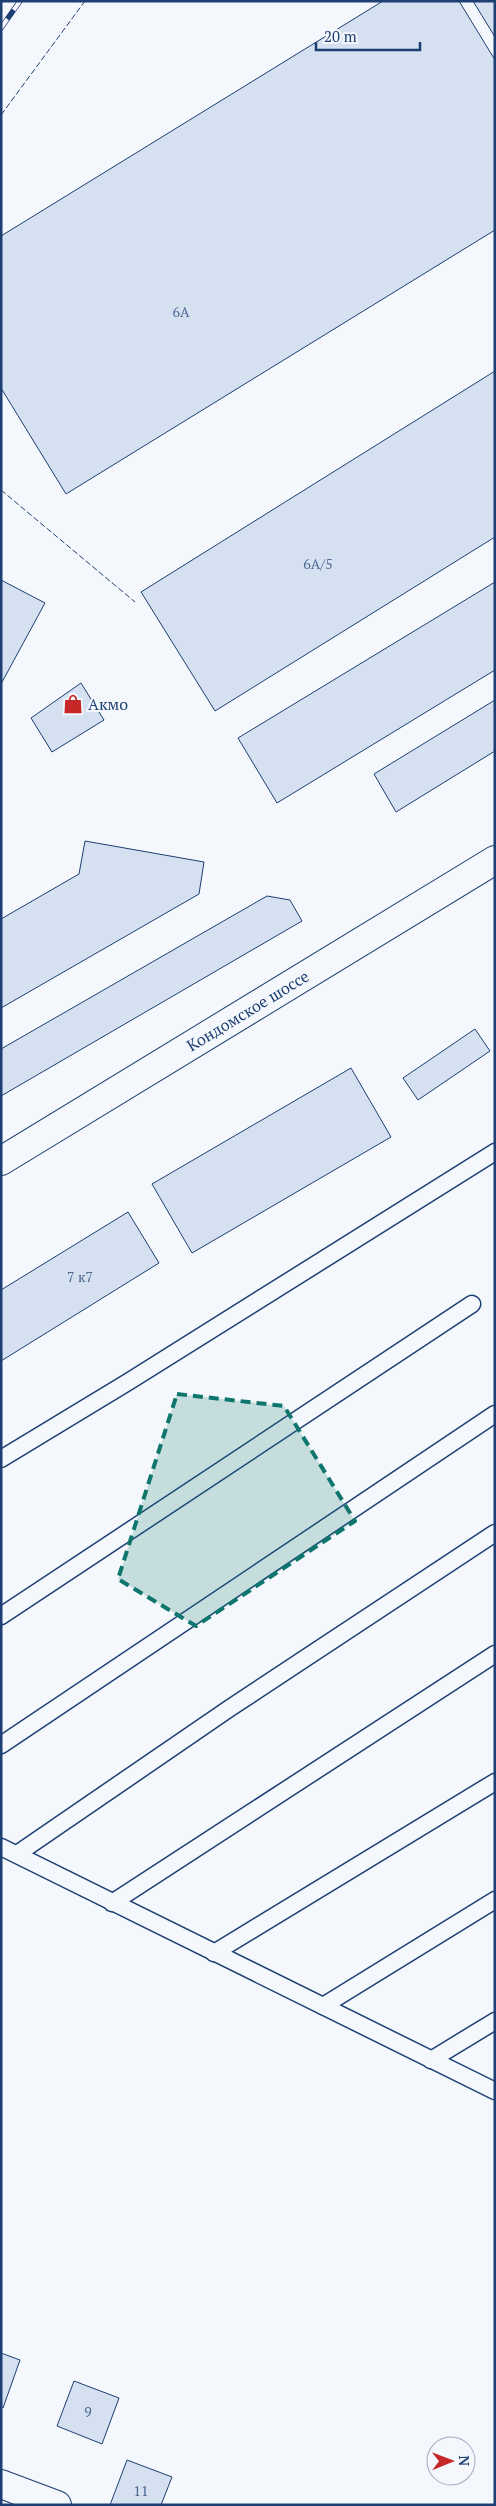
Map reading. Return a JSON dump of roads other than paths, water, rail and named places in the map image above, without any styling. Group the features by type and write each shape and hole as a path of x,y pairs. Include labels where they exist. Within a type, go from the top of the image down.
{"street":[{"name":"Кондомское шоссе","path":"1,1161 495,860"},
{"path":"1,2484 57,2505"}],"lane":[{"path":"1,1459 128,1382 495,1152"},
{"path":"1,1616 472,1304"},
{"path":"1,1745 495,1414"},
{"path":"17,1854 230,1708 495,1533"},
{"path":"112,1902 495,1654"},
{"path":"214,1953 495,1782"},
{"path":"1,1847 495,2091"},
{"path":"323,2006 495,1900"},
{"path":"431,2060 495,2021"}],"railway":[{"path":"1,28 20,1"}],"place":[{"name":"Акмо","path":"73,704"}]}
